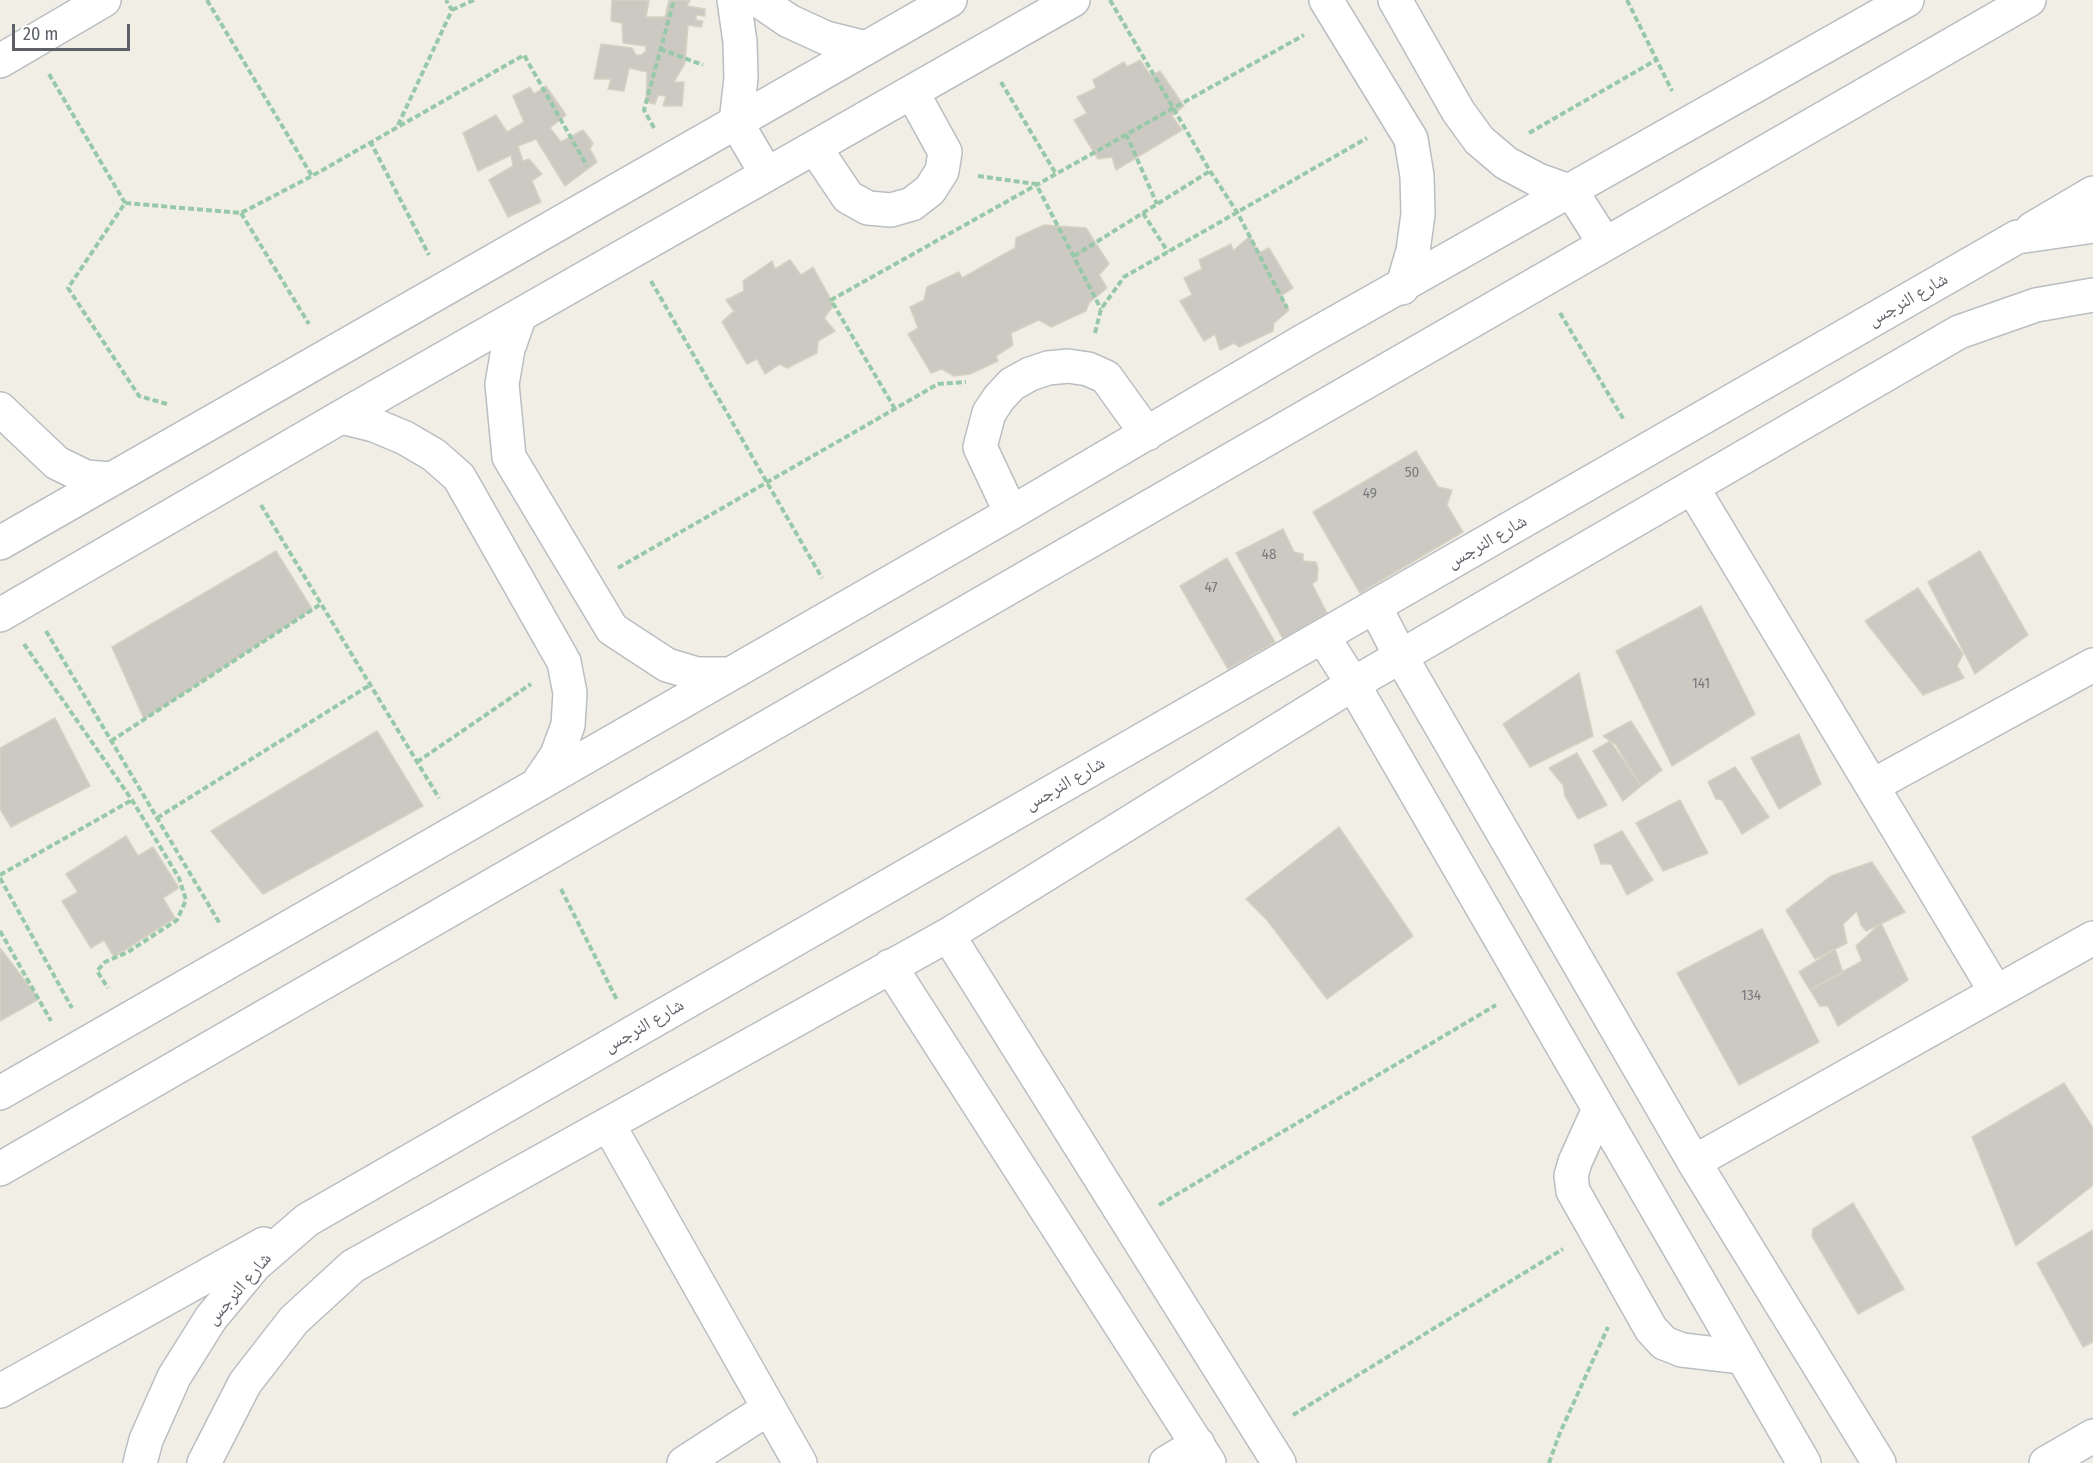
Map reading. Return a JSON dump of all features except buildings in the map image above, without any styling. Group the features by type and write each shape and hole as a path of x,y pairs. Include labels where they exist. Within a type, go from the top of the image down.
{"street":[{"path":"0,61 104,0"},
{"path":"734,0 741,69 736,122 766,173"},
{"path":"758,0 798,26 826,38 866,48"},
{"path":"0,543 950,0"},
{"path":"7,609 243,476 341,417 766,173 815,148 1073,0"},
{"path":"1395,0 1458,111 1479,140 1506,163 1538,180 1572,192 1605,244"},
{"path":"0,1092 1011,513 1305,340 1572,192 1907,0"},
{"path":"0,1169 2029,0"},
{"path":"1331,8 1411,139 1418,176 1418,214 1413,252 1401,288"},
{"path":"815,148 848,197 868,208 891,210 912,204 930,190 942,171 945,152 912,92"},
{"path":"2017,237 2093,193"},
{"name":"شارع النرجس","path":"140,1463 146,1440 174,1377 211,1318 255,1265 307,1220 2017,237 2093,226"},
{"path":"204,1463 244,1383 294,1320 353,1266 948,935 1353,684 1959,332 2036,305 2093,295"},
{"path":"520,315 508,349 502,384 509,457 612,629 639,650 667,665 697,674 729,674"},
{"path":"1011,513 980,447 989,413 1012,384 1030,374 1048,368 1078,368 1106,377 1147,434"},
{"path":"0,409 57,463 86,477 112,479"},
{"path":"341,417 374,424 405,438 434,455 459,477 564,662 570,693 568,725 557,755 539,782"},
{"path":"1692,487 1996,992"},
{"path":"1375,607 1401,657 1694,1162 1879,1463"},
{"path":"1323,637 1353,684 1804,1463"},
{"path":"1872,786 2093,664"},
{"path":"948,935 1279,1463"},
{"path":"1694,1162 2093,938"},
{"path":"891,966 1204,1454 1166,1463"},
{"path":"1599,1109 1571,1176 1573,1191 1652,1329 1664,1343 1682,1350 1742,1357"},
{"path":"608,1124 800,1463"},
{"path":"0,1391 307,1220"},
{"path":"684,1463 768,1408"},
{"path":"2046,1463 2093,1436"}],"path":[{"path":"207,0 312,176"},
{"path":"446,0 452,10"},
{"path":"398,126 452,10 474,0"},
{"path":"672,159 644,110 674,0"},
{"path":"1110,0 1210,171 1237,212 1305,340"},
{"path":"1628,0 1689,125"},
{"path":"895,409 831,300 1174,107 1331,8"},
{"path":"31,43 125,203"},
{"path":"983,51 1056,174"},
{"path":"125,203 241,213 312,176 524,55 605,197"},
{"path":"1494,152 1656,60"},
{"path":"1106,377 1095,352 1095,330 1101,309 1124,277 1399,120"},
{"path":"1126,134 1157,204"},
{"path":"370,141 446,288"},
{"path":"942,171 1036,184"},
{"path":"1074,256 1210,171"},
{"path":"1036,184 1101,309"},
{"path":"125,203 68,288 138,396 216,420"},
{"path":"241,213 328,356"},
{"path":"1143,213 1168,252"},
{"path":"633,250 841,610"},
{"path":"1541,282 1643,452"},
{"path":"586,586 938,384 960,381 990,391 999,398"},
{"path":"243,476 459,830"},
{"path":"111,741 321,604"},
{"path":"7,609 111,741 239,956"},
{"path":"7,609 132,800 179,878 186,900 177,920 128,952 105,962 97,971 127,1020"},
{"path":"417,762 564,662"},
{"path":"157,818 370,685"},
{"path":"80,1047 0,876 132,800"},
{"path":"544,856 633,1032"},
{"path":"0,932 80,1047"},
{"path":"1129,1222 1528,987"},
{"path":"1262,1434 1595,1230"},
{"path":"1549,1463 1558,1435 1628,1286"}]}
